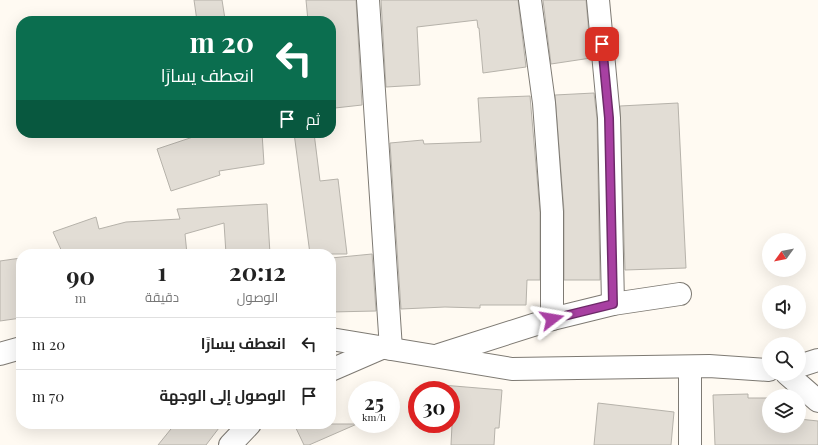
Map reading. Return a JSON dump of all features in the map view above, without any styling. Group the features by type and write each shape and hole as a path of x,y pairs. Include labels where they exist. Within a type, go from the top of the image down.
{"street":[{"path":"368,0 387,348"},
{"path":"530,0 544,102 551,204 552,319"},
{"path":"598,0 609,118 613,304"},
{"path":"436,356 552,319 613,304 680,294"},
{"path":"336,340 512,369 690,367 762,370"},
{"path":"336,368 387,348"},
{"path":"0,354 16,349"},
{"path":"806,364 818,360"},
{"path":"690,367 690,445"},
{"path":"795,381 818,401"},
{"path":"230,445 245,429"}],"building":[{"path":"194,0 222,0 225,16 196,16"},
{"path":"306,0 356,0 362,105 336,108 336,16 308,16"},
{"path":"381,0 518,0 526,67 483,73 477,20 417,27 420,85 386,87"},
{"path":"543,0 586,0 591,58 551,64"},
{"path":"594,93 597,119 600,280 564,280 564,211 555,95"},
{"path":"530,96 540,212 540,280 527,280 526,305 480,305 480,308 445,307 401,309 390,143 423,140 424,144 481,142 478,98"},
{"path":"678,103 686,268 625,270 620,106"},
{"path":"190,138 262,138 264,164 219,171 220,175 171,191 157,149"},
{"path":"295,138 315,138 320,181 338,179 347,254 336,254 336,249 309,249"},
{"path":"267,204 270,249 226,249 224,223 185,234 186,249 61,249 53,232 96,217 99,229 126,222 180,219 177,209"},
{"path":"372,254 376,311 336,312 336,258"},
{"path":"16,259 16,319 0,321 0,261"},
{"path":"460,386 502,390 499,428 495,428 494,445 451,445 452,433 460,433"},
{"path":"748,394 748,398 762,398 762,433 806,433 806,420 818,421 818,445 715,445 713,395"},
{"path":"598,403 674,412 671,445 594,445"},
{"path":"336,424 348,424 348,428 309,445 304,445 296,429 336,429"},
{"path":"171,429 218,429 206,445 158,445"}],"route":[{"path":"552,319 613,304 609,118 602,44"}]}
